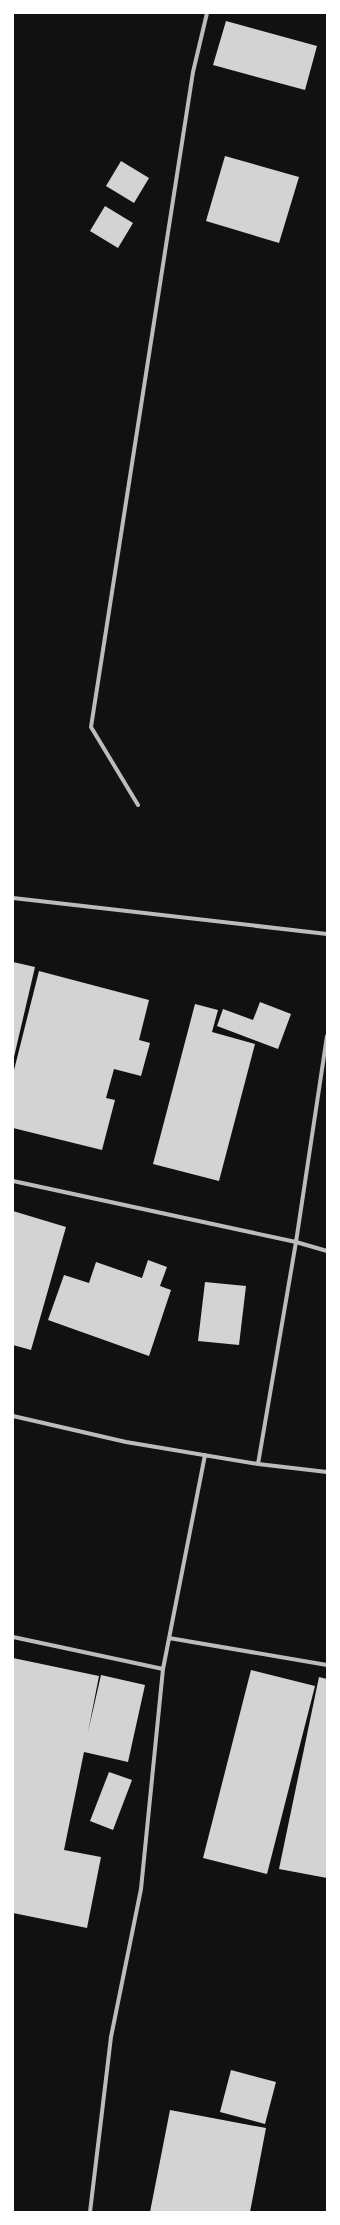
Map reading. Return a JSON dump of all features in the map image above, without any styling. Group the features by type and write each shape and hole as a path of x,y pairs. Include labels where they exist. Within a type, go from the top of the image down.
{"street":[{"path":"138,805 91,727 193,72 207,13"},
{"path":"13,898 327,934"},
{"path":"258,1464 296,1242 327,1036"},
{"path":"13,1181 296,1242 327,1251"},
{"path":"13,1416 126,1442 258,1464 327,1472"},
{"path":"90,2212 111,2037 141,1889 163,1669 205,1455"},
{"path":"13,1637 163,1669"},
{"path":"169,1638 327,1665"}],"building":[{"path":"226,21 317,46 305,90 213,65"},
{"path":"225,156 299,177 279,243 206,221"},
{"path":"121,161 149,178 134,203 106,186"},
{"path":"105,206 133,223 118,248 90,231"},
{"path":"13,962 35,967 14,1057 13,1057"},
{"path":"39,971 149,1000 139,1040 150,1043 141,1076 114,1069 106,1098 115,1100 102,1150 13,1128 13,1074"},
{"path":"260,1002 291,1014 278,1049 217,1026 223,1009 253,1020"},
{"path":"195,1004 218,1010 212,1032 255,1044 219,1181 153,1164"},
{"path":"13,1211 66,1227 31,1350 13,1345"},
{"path":"148,1260 167,1267 160,1286 171,1290 149,1356 48,1320 64,1275 89,1283 96,1262 142,1278"},
{"path":"205,1282 246,1286 239,1345 198,1341"},
{"path":"13,1658 99,1676 88,1732 101,1675 145,1685 128,1762 84,1752 64,1850 101,1857 87,1928 13,1913"},
{"path":"251,1670 315,1686 267,1874 203,1858"},
{"path":"319,1677 327,1679 327,1878 279,1869"},
{"path":"109,1772 132,1780 113,1830 90,1821"},
{"path":"231,2070 276,2082 265,2124 220,2112"},
{"path":"170,2110 266,2128 250,2212 150,2212"}]}
